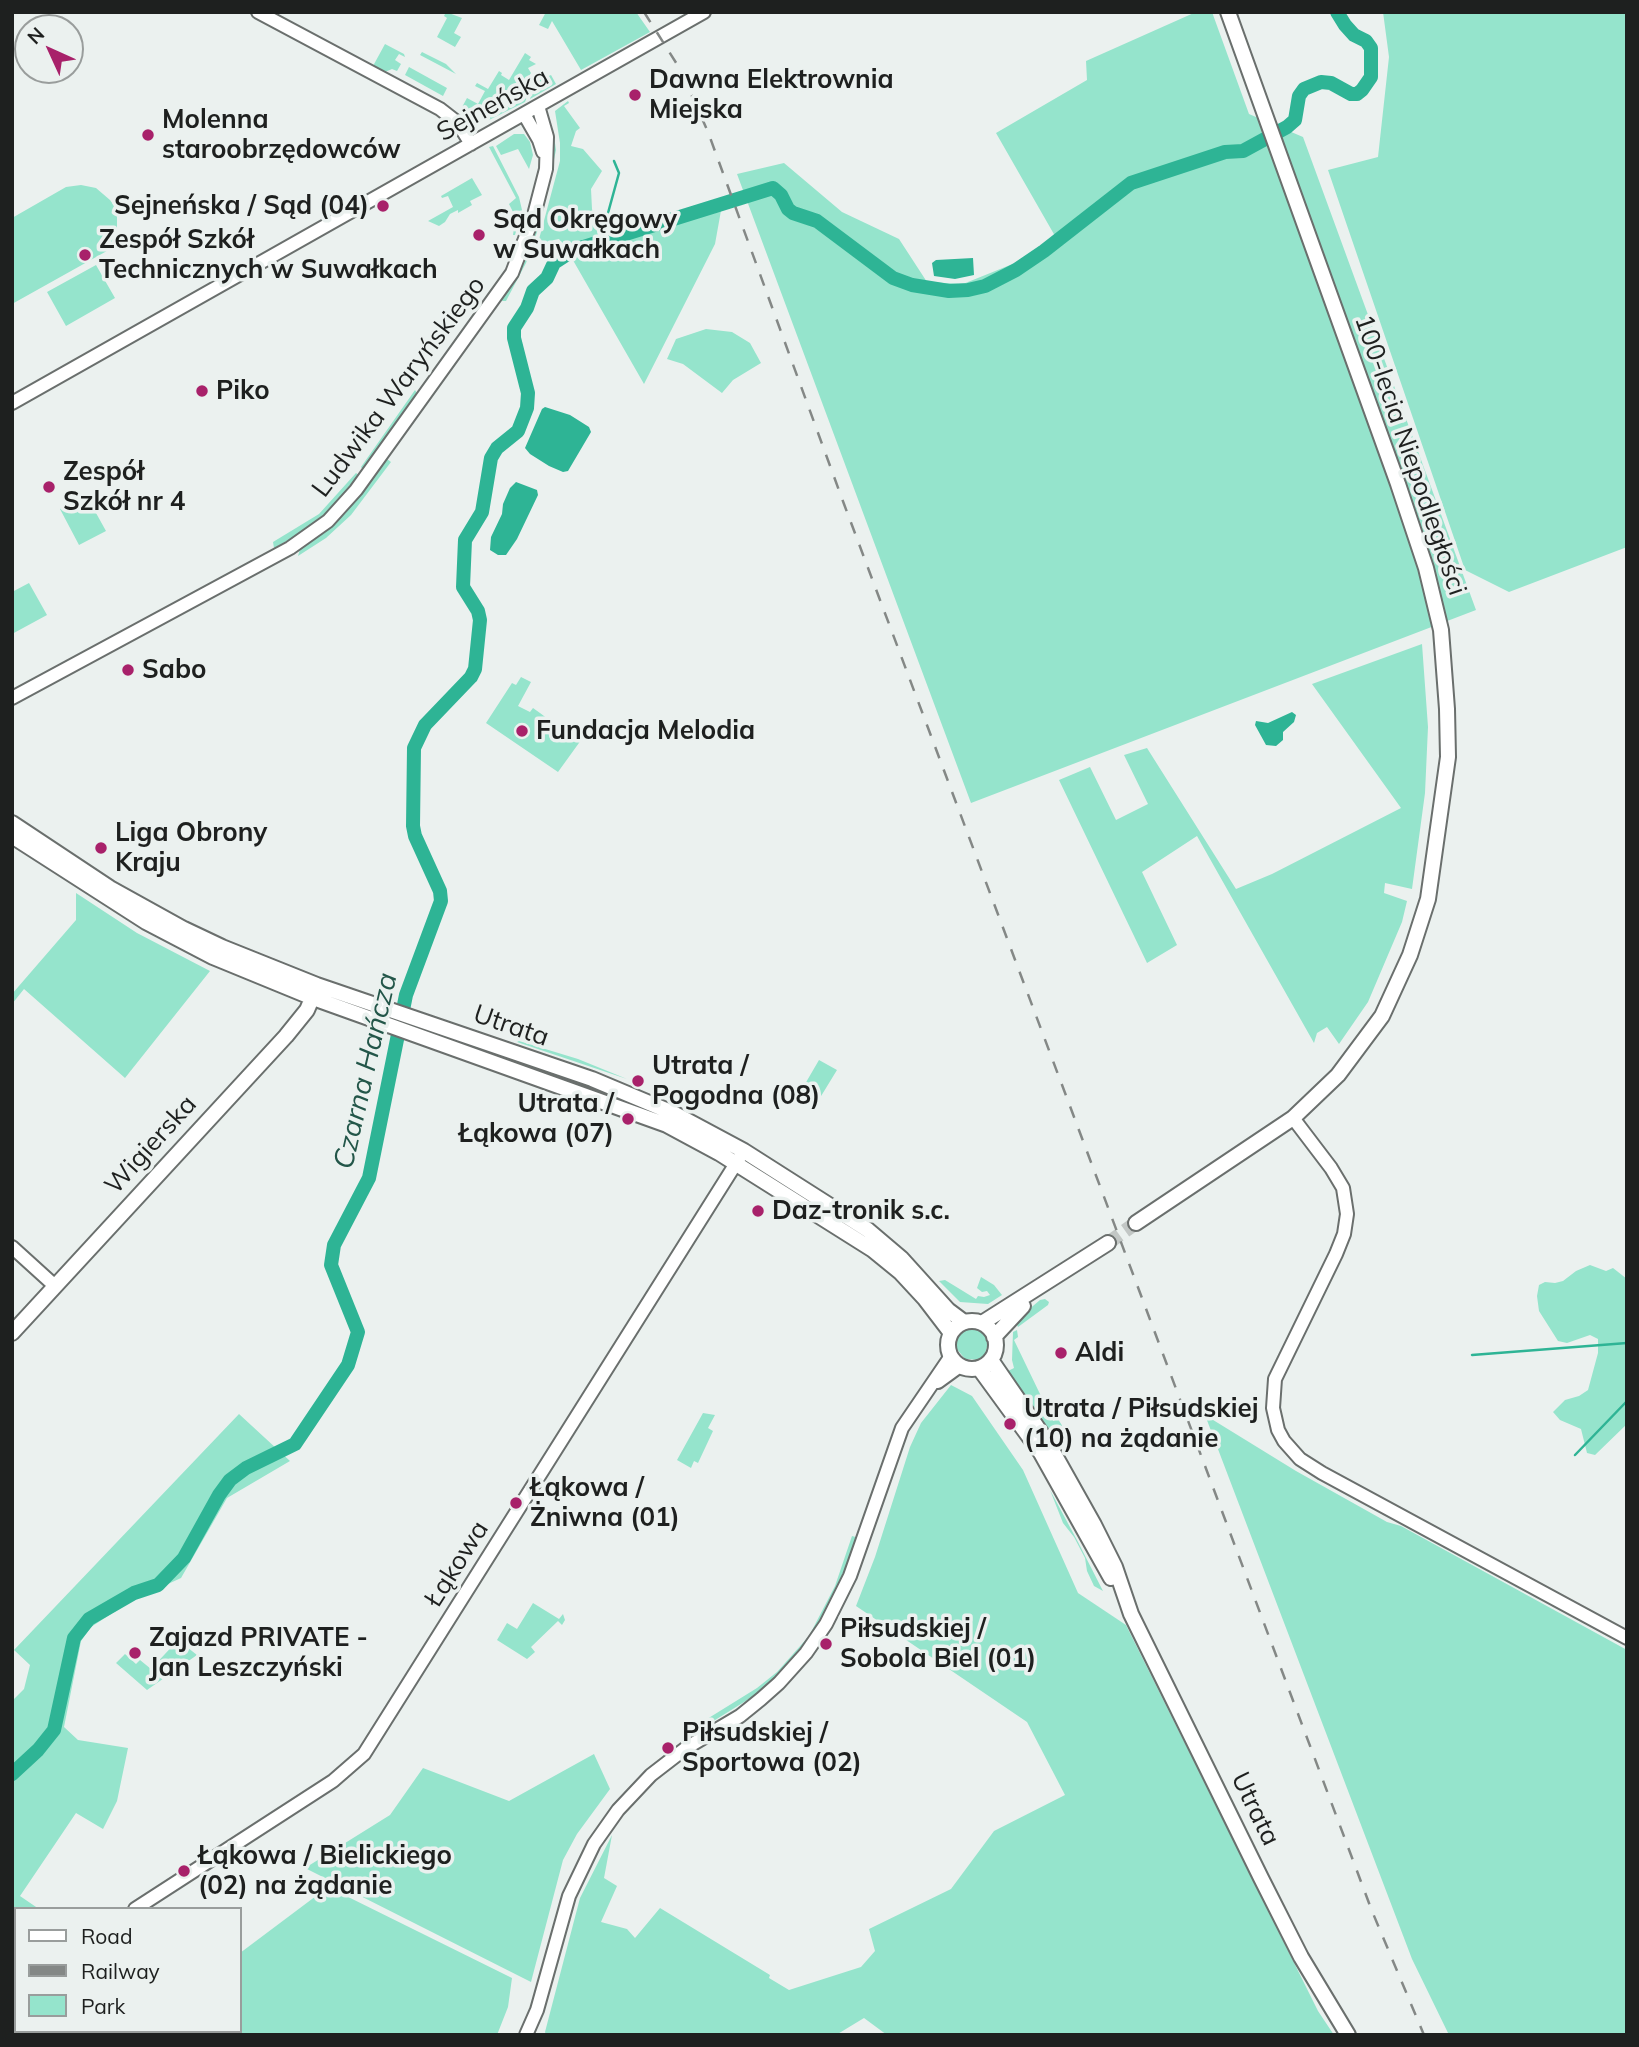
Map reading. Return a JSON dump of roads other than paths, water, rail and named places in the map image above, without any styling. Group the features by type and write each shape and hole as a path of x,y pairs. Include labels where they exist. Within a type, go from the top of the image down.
{"main road":[{"name":"100-lecia Niepodległości","path":"1136,1223 1293,1118 1338,1075 1382,1016 1410,955 1427,899 1448,757 1441,630 1426,568 1228,12"},
{"name":"Utrata","path":"12,823 110,888 184,929 315,991"},
{"name":"Utrata","path":"12,836 146,922 213,957 408,1024 592,1079 673,1113 873,1250 900,1272 925,1299 951,1334"},
{"name":"Wigierska","path":"12,1333 286,1036 307,1010 315,991"},
{"name":"Utrata","path":"740,1158 868,1230 901,1258 948,1310 964,1322"},
{"path":"982,1323 1108,1243"},
{"path":"995,1337 1025,1304 1065,1272"},
{"path":"964,1322 982,1323 995,1337 996,1348 985,1364 955,1361 948,1341 951,1334 964,1322"},
{"name":"Utrata","path":"985,1364 1048,1443 1078,1494 1115,1567 1125,1600 1292,1939 1348,2035"}],"street":[{"path":"258,12 440,108 458,123 471,144"},
{"name":"Sejneńska","path":"12,403 704,12"},
{"name":"Ludwika Waryńskiego","path":"538,106 548,144 546,169 542,177"},
{"name":"Ludwika Waryńskiego","path":"12,698 290,548 328,520 366,477 512,273 534,215 542,177 543,153 540,140 524,114"},
{"path":"1293,1118 1343,1188 1347,1214 1344,1234 1336,1254 1275,1379 1273,1408 1281,1436 1295,1454 1322,1473 1627,1638"},
{"name":"Łąkowa","path":"138,1907 333,1781 364,1754 740,1158"},
{"path":"12,1247 55,1286"},
{"path":"526,2035 537,2010 569,1896 594,1844 618,1810 651,1775 685,1748 740,1716 779,1683 806,1653 827,1624 850,1576 902,1428 929,1388 955,1361"},
{"path":"535,2035 537,2010"}],"waterway":[{"name":"Czarna Hańcza","path":"12,1774 38,1750 54,1730 74,1638 89,1619 134,1593 158,1585 184,1558 230,1480 246,1468 295,1444 348,1365 358,1332 331,1265 334,1245 369,1178 406,995 441,901 440,891 413,826 414,748 425,725 471,677 475,669 480,620 478,611 463,587 465,540 482,512 491,458 497,448 518,431 527,408 528,393 514,338 514,328 527,308 533,291 547,278 554,263 574,250 773,188 793,213 817,221 893,278 912,285 949,291 985,286 1044,251 1131,183 1225,152 1243,151 1287,127 1295,120 1299,96 1304,89 1321,82 1331,83 1351,94 1357,94 1371,77 1371,48 1366,41 1354,35 1337,12"},
{"path":"614,161 619,173 608,213 618,238"},
{"path":"1472,1355 1627,1343"},
{"path":"1575,1455 1627,1401"}],"tunnel":[{"path":"1108,1243 1136,1223"}],"railway":[{"path":"644,12 680,69 708,132 844,504 1372,1911 1424,2035"}],"place":[{"name":"Dawna Elektrownia Miejska","path":"635,95"},
{"name":"Molenna staroobrzędowców","path":"148,135"},
{"name":"Sejneńska / Sąd (04)","path":"383,206"},
{"name":"Sąd Okręgowy w Suwałkach","path":"479,235"},
{"name":"Zespół Szkół Technicznych w Suwałkach","path":"85,255"},
{"name":"Piko","path":"202,391"},
{"name":"Zespół Szkół nr 4","path":"49,487"},
{"name":"Sabo","path":"128,670"},
{"name":"Fundacja Melodia","path":"522,731"},
{"name":"Liga Obrony Kraju","path":"101,848"},
{"name":"Utrata / Pogodna (08)","path":"638,1081"},
{"name":"Utrata / Łąkowa (07)","path":"628,1119"},
{"name":"Daz-tronik s.c.","path":"758,1211"},
{"name":"Aldi","path":"1061,1353"},
{"name":"Utrata / Piłsudskiej (10) na żądanie","path":"1010,1424"},
{"name":"Łąkowa / Żniwna (01)","path":"516,1503"},
{"name":"Piłsudskiej / Sobola Biel (01)","path":"826,1644"},
{"name":"Zajazd PRIVATE - Jan Leszczyński","path":"135,1653"},
{"name":"Piłsudskiej / Sportowa (02)","path":"668,1748"},
{"name":"Łąkowa / Bielickiego (02) na żądanie","path":"184,1871"}]}
